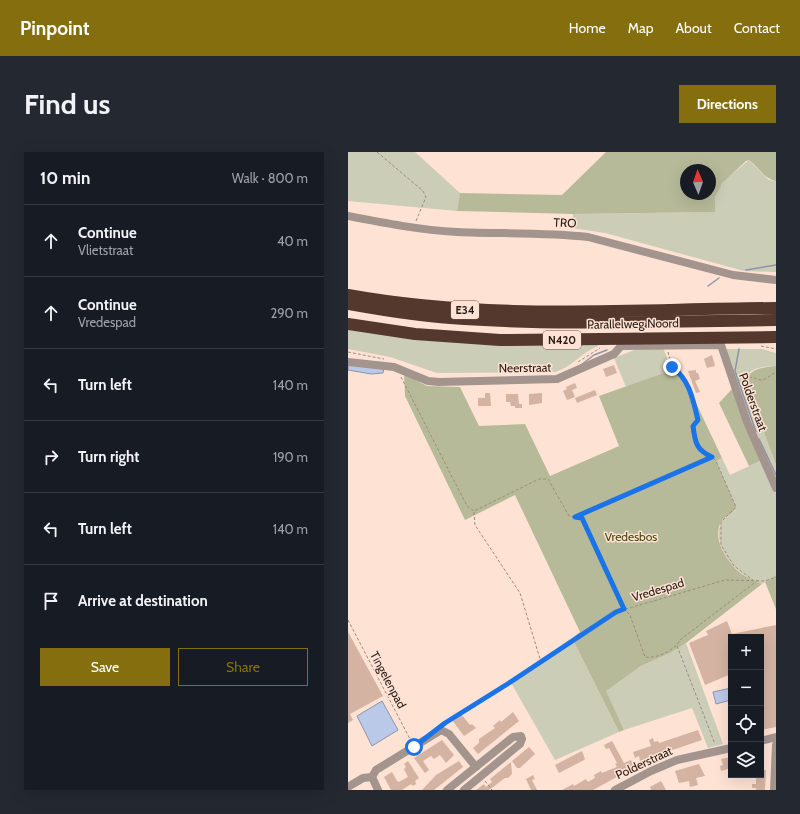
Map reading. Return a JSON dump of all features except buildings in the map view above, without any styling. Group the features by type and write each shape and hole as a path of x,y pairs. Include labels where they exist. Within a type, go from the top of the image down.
{"highway":[{"name":"E34","path":"348,295 413,306 498,312 776,308"},
{"name":"E34","path":"348,304 394,312 496,321 776,320"},
{"name":"Parallelweg Noord","path":"348,319 417,329 504,335 776,333"},
{"name":"Parallelweg Noord","path":"348,324 415,334 500,340 776,337"}],"street":[{"name":"TRO","path":"348,216 412,229 588,236 733,275 776,280"},
{"name":"Neerstraat","path":"348,362 394,367 428,381 439,382 549,380 568,376 614,354 621,346 720,345"},
{"name":"Polderstraat","path":"720,345 747,422 776,488"},
{"path":"372,777 376,770 437,731 444,730 476,767"},
{"path":"447,790 513,737 521,736 522,739 520,744 464,790"},
{"path":"764,741 776,741 774,790"},
{"name":"Polderstraat","path":"615,790 651,770 677,760 728,749"},
{"path":"348,787 363,778 372,777"},
{"path":"372,777 378,790"}],"path":[{"path":"377,152 423,191 426,197 412,229"},
{"path":"666,346 672,367 688,383 698,420 693,426 696,443 701,452 712,457 716,461 736,507 721,522 721,545 734,566 754,580"},
{"path":"577,363 593,351 605,347"},
{"path":"348,352 384,359"},
{"path":"743,385 747,378 751,377 762,380 770,377 776,372"},
{"path":"402,375 400,378 467,506 474,511"},
{"path":"575,517 712,457"},
{"path":"474,511 540,479 548,478 569,516 582,518 624,609 630,615 645,657 652,659 677,647 680,640 758,580"},
{"path":"474,511 475,525 520,593 541,662"},
{"name":"Vredespad","path":"437,731 445,723 616,612 725,580 765,581 776,576"},
{"name":"Tingelenpad","path":"348,620 414,747"},
{"path":"677,647 716,746"}],"green space":[{"path":"348,152 415,152 460,193 457,211 348,201"},
{"path":"606,152 776,152 776,181 764,175 749,160 721,184 721,187 716,195 716,164 680,164 680,200 715,200 715,212 573,214 457,211 460,193 562,195"},
{"path":"749,160 769,180 776,181 776,272 744,271 605,233 572,228 573,214 715,212 715,200 721,187 720,184"},
{"path":"348,326 598,343 598,346 587,352 567,367 555,372 437,373 390,357 348,349"},
{"path":"663,348 672,370 626,387 614,358 637,349"},
{"path":"725,349 762,349 776,353 776,366 764,367 752,371 747,377 747,387 776,465 776,483 756,440"},
{"path":"776,366 776,465 747,387 747,377 756,370"},
{"name":"Vredesbos","path":"680,369 722,458 716,461 736,507 733,512 721,522 718,529 720,544 727,558 737,570 762,584 686,643 670,653 641,666 606,691 624,730 619,732 572,638 580,632 515,495 465,520 405,396 404,374 427,386 460,387 479,426 525,424 550,476 619,446 599,396 672,370"},
{"path":"732,389 760,461 749,466 719,403"},
{"path":"722,458 730,475 760,461 776,494 776,575 762,584 737,570 723,552 720,544 719,530 721,523 735,511 716,461"},
{"path":"776,575 776,609 765,582"},
{"path":"572,638 619,732 555,760 510,681"},
{"path":"686,643 723,744 708,748 692,708 624,730 605,691 641,666 670,653"}],"water":[{"path":"348,364 384,368 383,373 371,374 348,370"},
{"path":"728,689 728,701 716,704 713,692"},
{"path":"382,701 398,730 372,746 357,716"}],"waterway":[{"path":"746,270 776,265"},
{"path":"708,286 719,278"},
{"path":"739,349 735,371 756,432"},
{"path":"581,365 594,355 607,350"},
{"path":"759,439 776,475"}],"route":[{"path":"414,747 437,731 445,723 509,683 616,612 624,609 582,518 575,517 712,457 701,452 696,443 693,426 698,420 688,383 677,370 672,367"}]}
